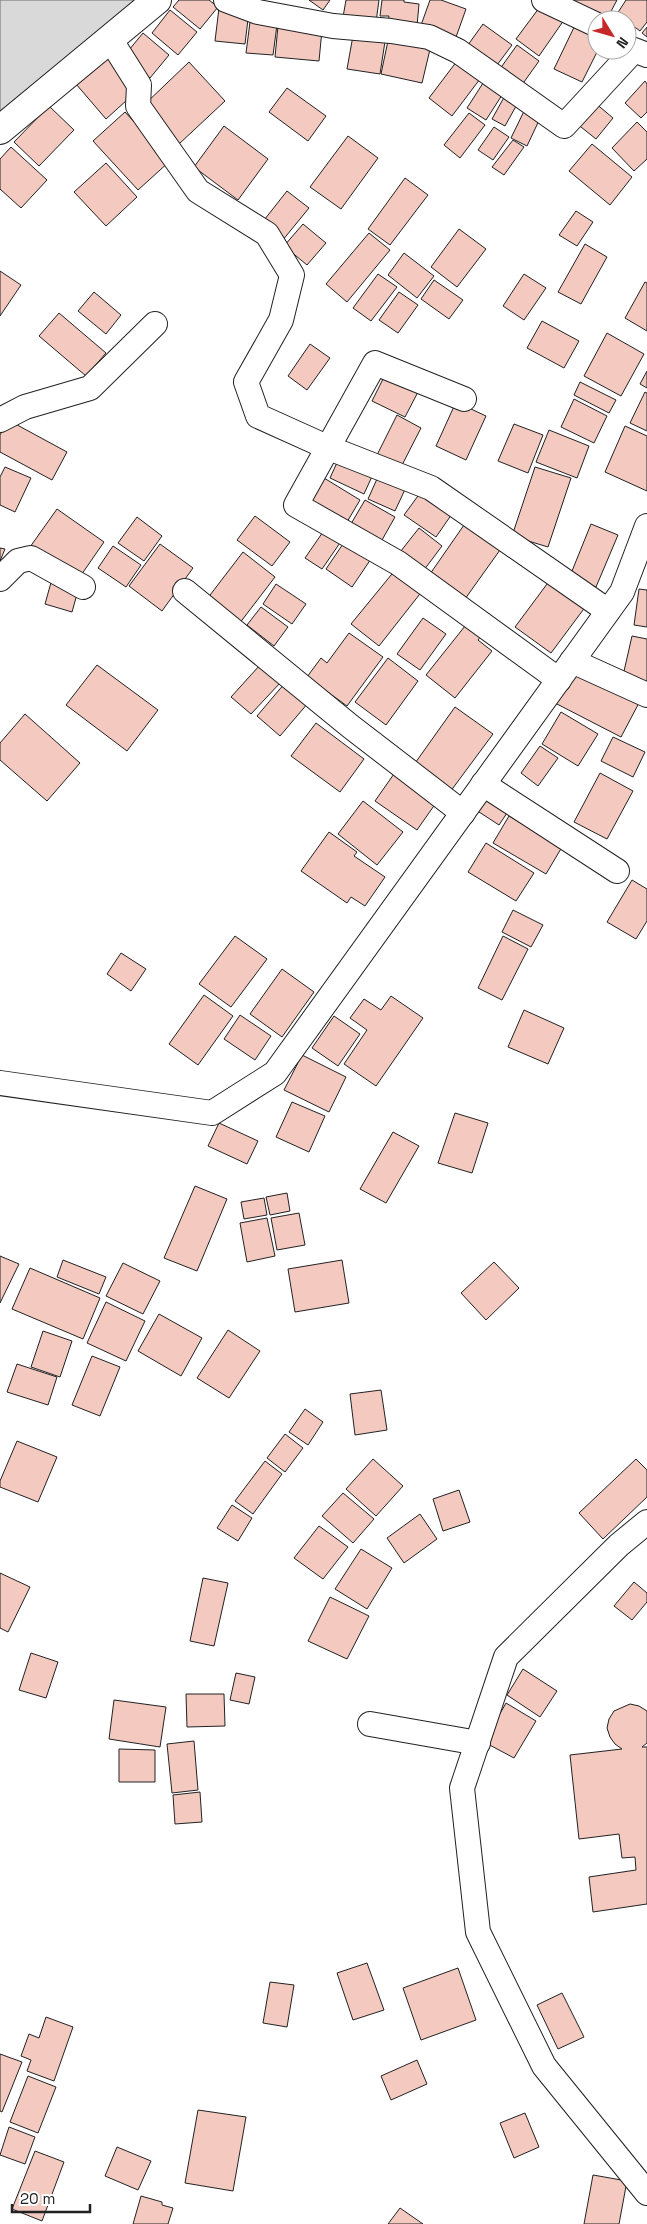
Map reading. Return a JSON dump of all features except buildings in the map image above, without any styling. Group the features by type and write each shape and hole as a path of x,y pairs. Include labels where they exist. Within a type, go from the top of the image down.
{"street":[{"path":"0,130 157,0"},
{"path":"226,0 258,12 309,22 428,37 458,51 564,126 617,60"},
{"path":"544,0 587,20"},
{"path":"110,39 139,85 138,106 198,191 267,234 292,275 281,320 246,382 258,416 329,448 431,488 608,611"},
{"path":"0,420 25,407 90,388 155,324"},
{"path":"464,400 375,363 296,505 398,563 565,670 647,695"},
{"path":"0,1083 212,1112 275,1073 565,670 639,571 647,526"},
{"path":"0,579 18,561 31,558 83,586"},
{"path":"185,590 350,726 463,813"},
{"path":"483,784 617,871"},
{"path":"647,1522 619,1545 506,1657 462,1788 478,1932 544,2066 647,2193"},
{"path":"370,1724 478,1743"}],"shaded area":[{"path":"0,0 136,0 0,111"}]}
